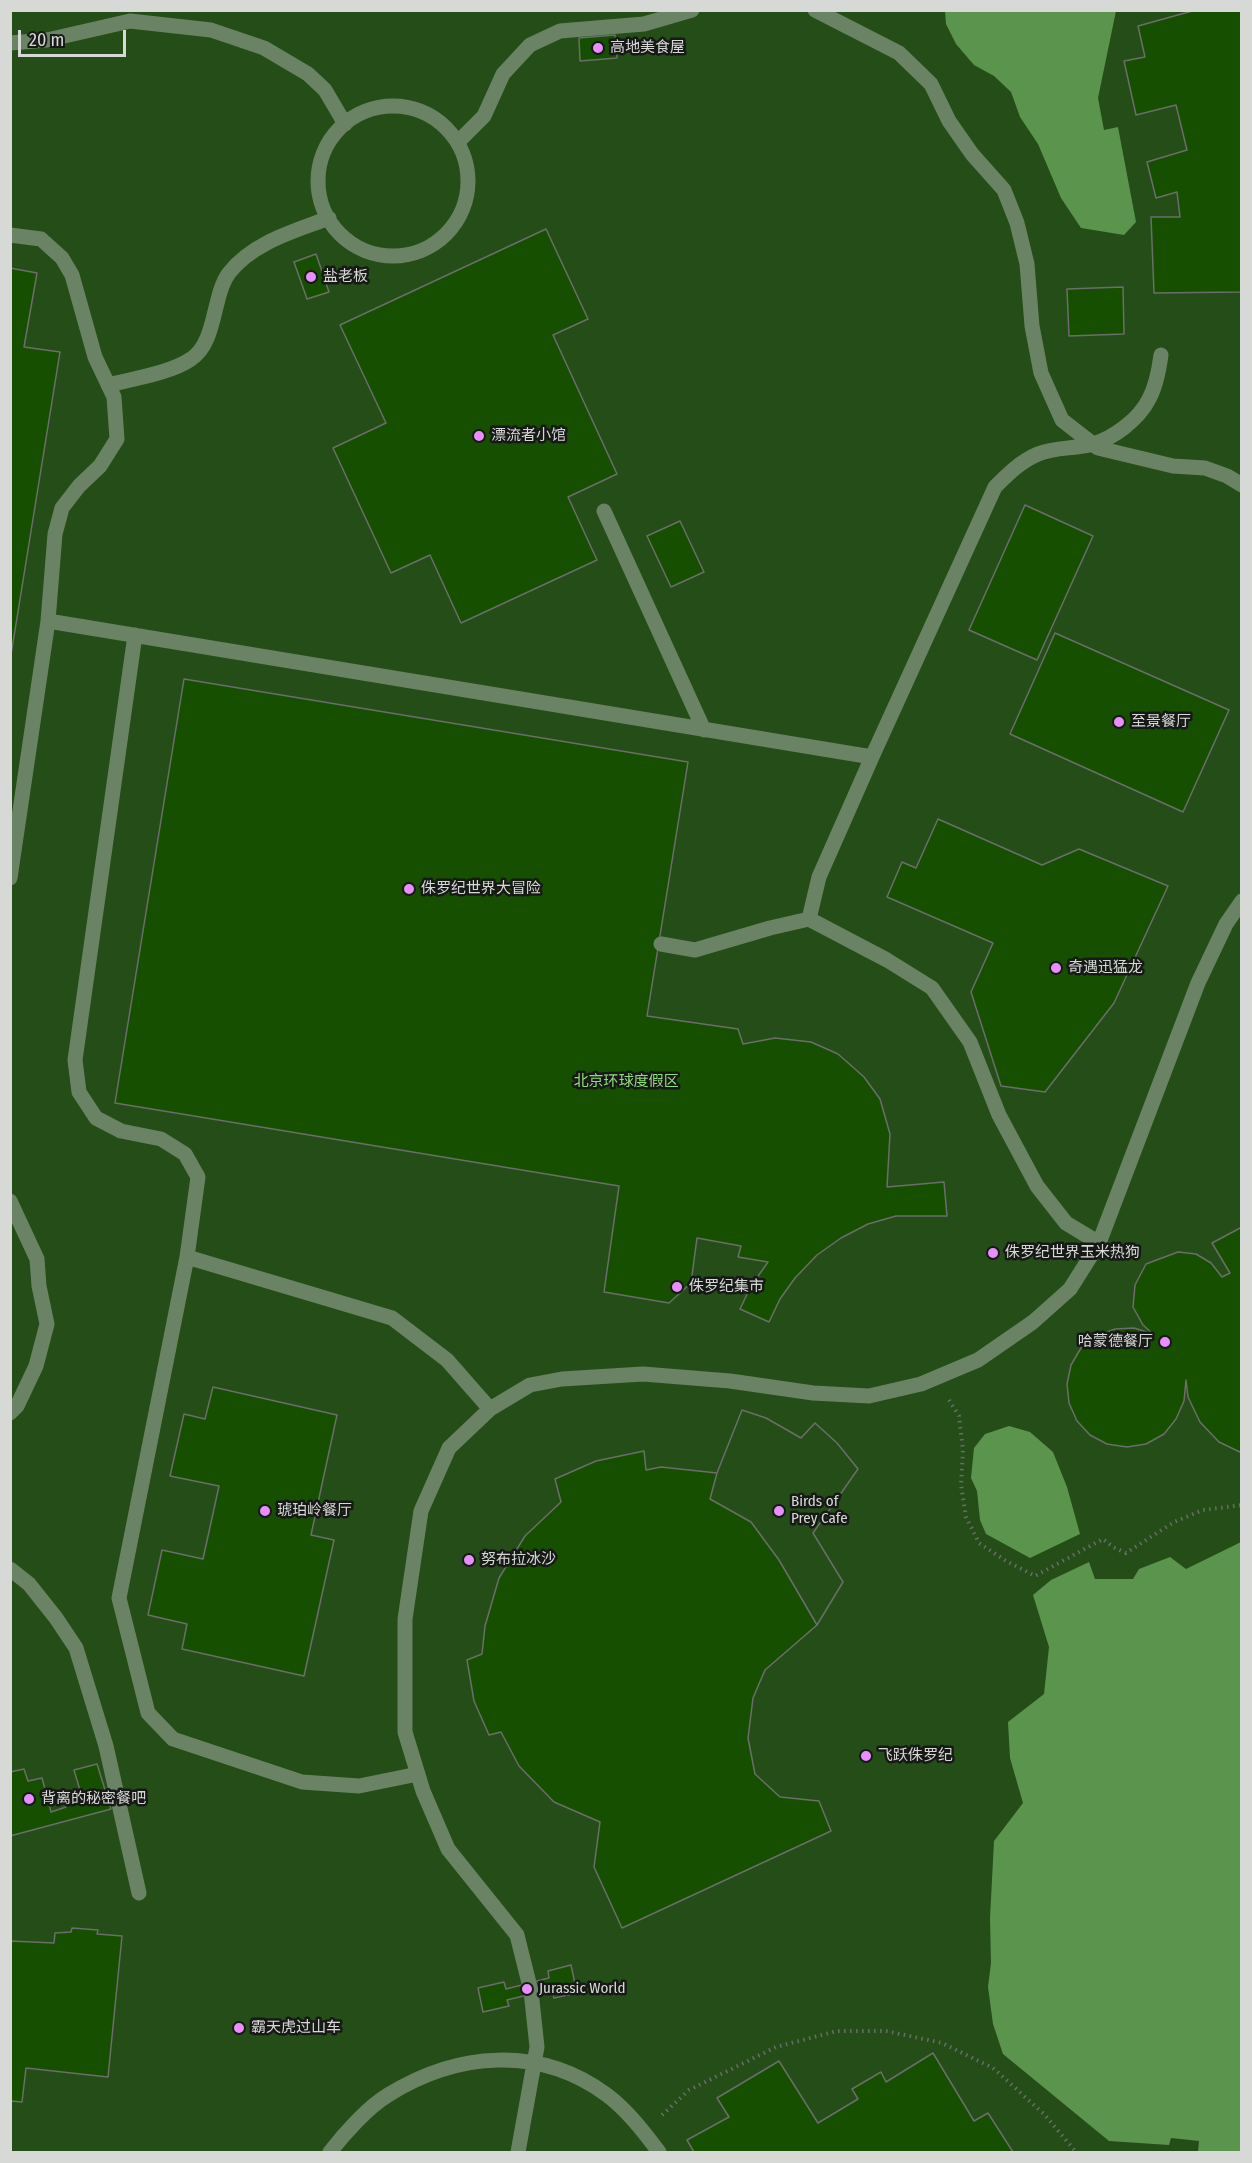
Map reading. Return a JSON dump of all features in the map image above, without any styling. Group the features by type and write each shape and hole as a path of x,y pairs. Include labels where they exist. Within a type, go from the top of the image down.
{"street":[{"path":"458,142 484,116 503,74 530,45 560,30 644,24 692,10"},
{"path":"815,10 899,53 931,84 949,121 966,146 1004,190 1017,224 1027,264 1032,326 1041,373 1062,420 1098,448 1173,466 1205,468 1227,476 1242,485"},
{"path":"10,43 47,40 130,21 211,30 264,48 308,74 325,90 345,124"},
{"path":"398,105 421,111 442,123 458,142 466,165 468,190 460,214 446,235 425,249 400,256 376,254 352,244 334,227 322,205 318,180 322,156 334,135 351,118 373,108 398,105"},
{"path":"108,385 159,372 192,359 209,337 216,305 228,274 243,258 276,239 329,219"},
{"path":"10,235 41,239 62,258 72,275 95,357 114,397 117,439 100,466 79,486 62,508 55,534 48,621 10,879"},
{"path":"809,920 819,877 994,487 1015,467 1039,453 1093,444 1118,432 1149,400 1157,378 1161,355"},
{"path":"604,511 704,729"},
{"path":"48,621 872,757"},
{"path":"135,635 75,1060 79,1092 96,1118 121,1131 161,1139 185,1154 198,1177 187,1257 119,1598 148,1713 173,1739 302,1782 359,1786 418,1774"},
{"path":"518,2152 537,2047 531,1991 517,1935 448,1849 418,1774 405,1732 405,1630 421,1511 449,1448 490,1409 530,1385 573,1378 643,1374 730,1381 813,1393 869,1396 921,1384 978,1360 1033,1322 1070,1289 1099,1243 1198,984 1226,924 1242,901"},
{"path":"661,944 695,950 770,928 809,920 887,960 932,988 970,1042 999,1115 1036,1186 1066,1223 1099,1243"},
{"path":"10,1201 37,1259 47,1324 36,1366 17,1406 10,1413"},
{"path":"187,1257 392,1318 447,1360 490,1409"},
{"path":"10,1569 29,1584 76,1648 106,1746 139,1893"},
{"path":"330,2152 344,2134 386,2096 421,2077 456,2064 502,2059 534,2062 581,2079 608,2096 644,2131 659,2152"}],"path":[{"path":"935,1377 959,1416 963,1450 961,1485 966,1517 979,1543 1006,1562 1035,1576 1103,1539 1126,1553 1174,1522 1203,1510 1242,1505"},
{"path":"644,2131 689,2090 776,2047 837,2031 886,2031 942,2043 993,2068 1044,2114 1076,2152"}],"green space":[{"name":"北京环球度假区","path":"11,11 1241,11 1241,2152 11,2152"}],"shaded area":[{"path":"945,11 1116,11 1098,98 1104,130 1118,127 1136,222 1124,235 1081,228 1061,198 1038,144 1020,117 1011,92 994,76 974,65 956,44 946,24"},
{"path":"1009,1426 1030,1432 1053,1452 1067,1487 1080,1534 1030,1558 986,1534 980,1520 977,1491 971,1478 974,1448 985,1434"},
{"path":"1241,1542 1241,2152 1198,2152 1199,2141 1171,2138 1169,2145 1109,2141 1003,2054 993,2024 988,1987 991,1963 990,1918 994,1841 1023,1803 1010,1758 1008,1722 1044,1694 1049,1647 1033,1595 1051,1580 1089,1562 1095,1579 1133,1579 1139,1569 1170,1557 1186,1569"}],"building":[{"path":"1196,10 1242,10 1242,292 1154,293 1151,217 1180,217 1177,192 1156,198 1147,162 1187,150 1176,105 1136,115 1124,61 1145,57 1138,26"},
{"name":"高地美食屋","path":"615,35 617,58 580,61 579,38"},
{"name":"漂流者小馆","path":"546,229 588,319 553,335 617,474 568,497 597,560 461,623 430,555 391,573 333,448 386,423 340,325"},
{"name":"盐老板","path":"316,254 329,292 307,299 294,262"},
{"path":"10,268 37,273 24,347 60,352 10,661"},
{"path":"1123,287 1124,334 1069,336 1067,289"},
{"path":"1025,505 1093,536 1037,660 969,630"},
{"path":"680,521 704,572 671,587 647,536"},
{"name":"至景餐厅","path":"1055,633 1229,710 1183,812 1010,734"},
{"name":"侏罗纪世界大冒险","path":"184,679 688,762 647,1016 738,1029 743,1044 775,1038 811,1042 838,1054 864,1077 880,1099 890,1134 887,1187 944,1182 947,1216 896,1216 868,1224 841,1238 817,1255 795,1278 780,1299 769,1322 740,1309 751,1286 768,1262 738,1257 741,1246 697,1238 691,1283 669,1303 604,1292 619,1186 115,1103"},
{"name":"奇遇迅猛龙","path":"938,819 1042,865 1079,849 1168,886 1114,1003 1045,1092 1001,1086 971,992 993,943 887,897 902,862 916,868"},
{"name":"哈蒙德餐厅","path":"1242,1227 1242,1453 1219,1442 1200,1422 1188,1397 1186,1380 1184,1401 1176,1419 1164,1434 1146,1444 1127,1447 1107,1444 1090,1435 1077,1421 1069,1403 1067,1384 1071,1365 1081,1348 1097,1336 1115,1329 1134,1328 1153,1334 1143,1325 1133,1307 1135,1285 1146,1264 1178,1252 1196,1254 1211,1263 1222,1277 1230,1273 1212,1243"},
{"name":"琥珀岭餐厅","path":"213,1387 337,1415 311,1535 334,1540 304,1676 182,1649 187,1624 148,1615 162,1550 203,1559 219,1486 170,1476 184,1414 205,1419"},
{"path":"742,1410 766,1418 801,1438 815,1423 837,1443 858,1469 813,1533 843,1582 817,1625 765,1670 753,1698 748,1738 755,1774 780,1797 819,1801 831,1831 622,1928 594,1867 600,1822 554,1802 519,1766 501,1732 489,1735 474,1701 467,1660 482,1654 485,1626 499,1578 525,1536 561,1502 555,1479 596,1461 644,1451 646,1470 661,1467 717,1473"},
{"name":"Birds of Prey Cafe","path":"742,1410 766,1418 801,1438 815,1423 837,1443 858,1469 813,1533 843,1582 817,1625 779,1560 751,1522 710,1499 717,1473"},
{"name":"背离的秘密餐吧","path":"97,1764 111,1809 10,1836 10,1772 24,1769 28,1781 42,1778 51,1812 66,1807 64,1802 82,1797 74,1770"},
{"path":"72,1928 98,1930 97,1934 122,1936 108,2077 26,2068 22,2102 11,2101 10,2106 10,1941 54,1943 55,1933 71,1932"},
{"name":"Jurassic World","path":"571,1965 577,1993 554,1998 552,1989 507,2000 509,2006 483,2012 478,1988 504,1982 506,1989 549,1978 548,1971"},
{"path":"933,2053 974,2121 988,2113 1013,2152 694,2152 687,2140 729,2117 717,2098 779,2061 818,2123 858,2099 852,2089 881,2072 886,2082"}],"place":[{"name":"高地美食屋","path":"598,48"},
{"name":"盐老板","path":"311,277"},
{"name":"漂流者小馆","path":"479,436"},
{"name":"至景餐厅","path":"1119,722"},
{"name":"侏罗纪世界大冒险","path":"409,889"},
{"name":"奇遇迅猛龙","path":"1056,968"},
{"name":"侏罗纪世界玉米热狗","path":"993,1253"},
{"name":"侏罗纪集市","path":"677,1287"},
{"name":"哈蒙德餐厅","path":"1165,1342"},
{"name":"琥珀岭餐厅","path":"265,1511"},
{"name":"Birds of Prey Cafe","path":"779,1511"},
{"name":"努布拉冰沙","path":"469,1560"},
{"name":"飞跃侏罗纪","path":"866,1756"},
{"name":"背离的秘密餐吧","path":"29,1799"},
{"name":"Jurassic World","path":"527,1989"},
{"name":"霸天虎过山车","path":"239,2028"}]}
